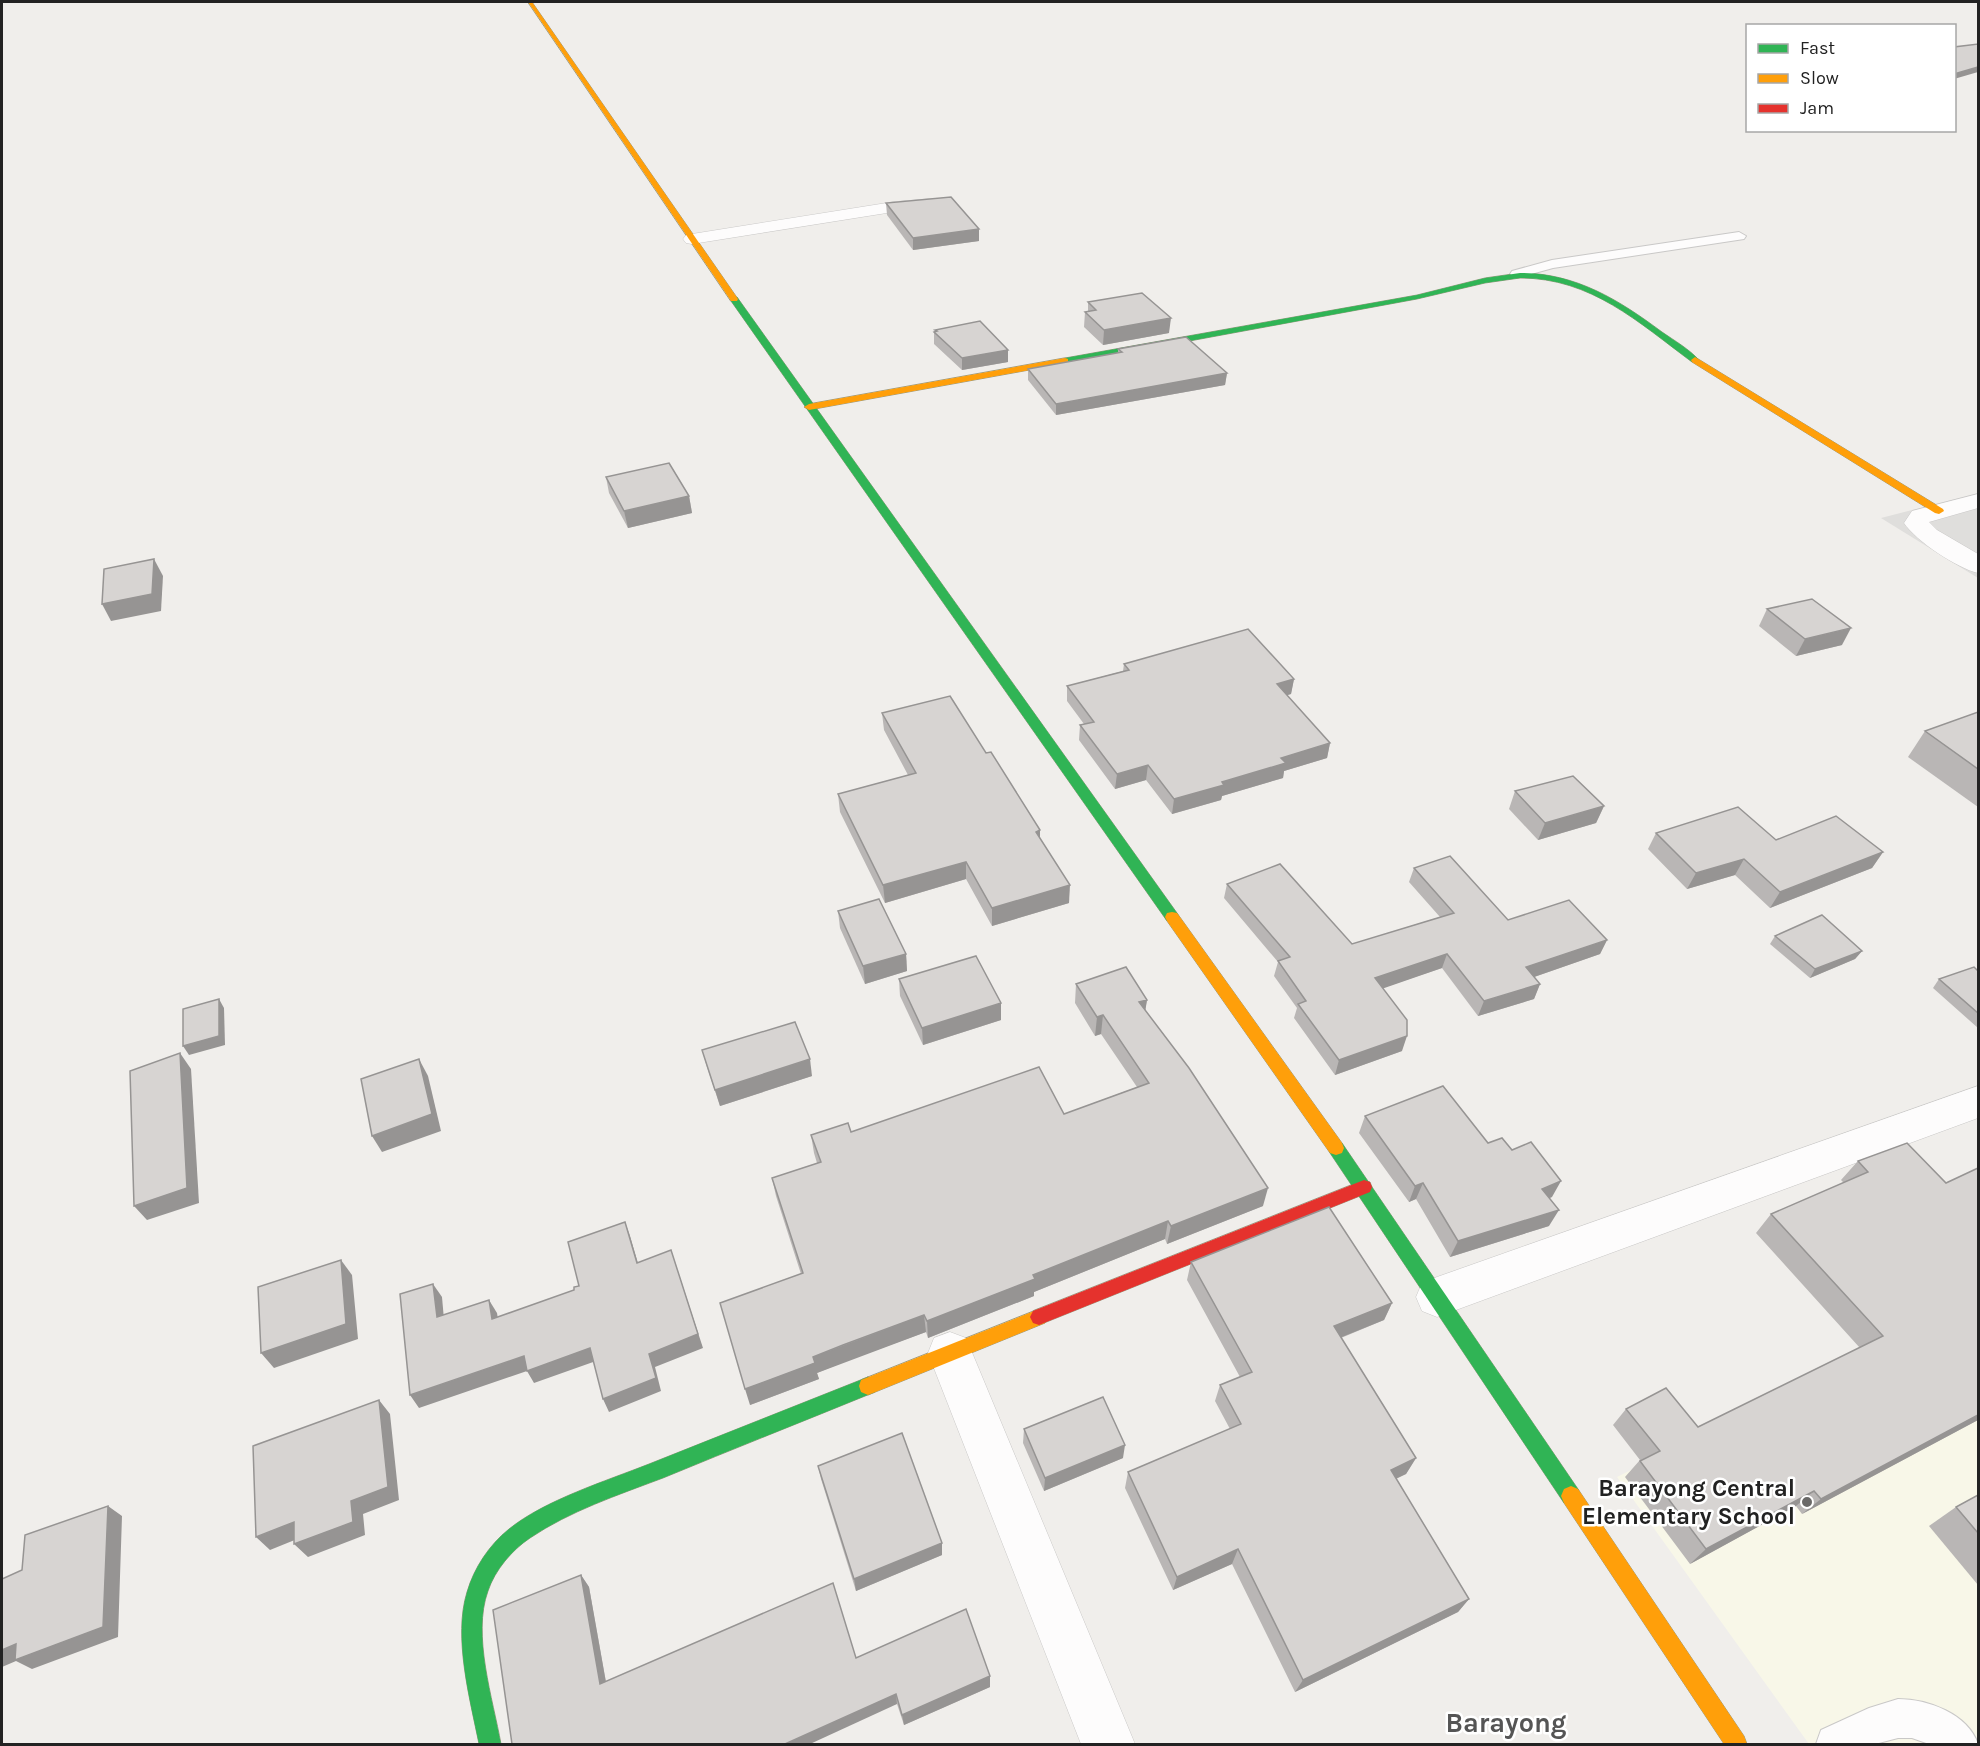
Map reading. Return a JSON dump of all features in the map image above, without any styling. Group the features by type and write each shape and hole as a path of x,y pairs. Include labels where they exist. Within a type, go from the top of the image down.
{"street":[{"path":"530,2 809,407 1364,1187 1736,1744"},
{"path":"692,239 893,207 943,203"},
{"path":"809,407 1431,295 1517,274 1558,278 1595,292 1646,324 1706,367 1939,511"},
{"path":"1978,501 1921,516 1916,523 1919,528 1978,565"},
{"path":"1437,1297 1978,1102"},
{"path":"490,1744 475,1651 473,1621 476,1595 486,1572 502,1550 522,1531 601,1493 1364,1187"},
{"path":"950,1353 1108,1744"}],"lane":[{"path":"1517,274 1552,264 1739,237"},
{"path":"1835,1744 1875,1724 1899,1717 1922,1720 1946,1732 1959,1744"}],"shaded area":[{"path":"1978,493 1978,578 1881,518"},
{"name":"Barayong Central Elementary School","path":"1978,1297 1978,1744 1809,1744 1617,1477"}],"building":[{"path":"1978,44 1978,67 1956,73 1956,47"},
{"path":"951,197 979,229 913,238 886,203"},
{"path":"1142,293 1171,318 1104,330 1085,312 1096,310 1088,302"},
{"path":"980,321 1008,350 962,358 934,332 937,331 935,330"},
{"path":"1186,337 1227,373 1056,404 1028,369 1122,352 1118,349"},
{"path":"669,463 689,496 624,511 606,477"},
{"path":"154,559 152,594 102,604 104,569"},
{"path":"1812,599 1851,628 1805,639 1767,609"},
{"path":"1248,629 1294,679 1277,684 1330,743 1281,758 1286,763 1222,782 1224,785 1174,799 1148,765 1117,774 1080,725 1094,722 1067,686 1129,670 1124,664"},
{"path":"950,696 986,753 991,752 1040,830 1036,832 1070,885 992,908 966,862 883,885 838,794 916,773 882,713"},
{"path":"1978,712 1978,769 1925,731"},
{"path":"1573,776 1604,806 1545,823 1515,791"},
{"path":"1738,807 1776,840 1836,816 1883,852 1780,892 1744,859 1696,873 1656,833"},
{"path":"1450,856 1508,920 1569,900 1607,940 1526,967 1540,984 1484,1001 1447,954 1375,978 1407,1020 1407,1036 1339,1060 1298,1004 1306,1001 1278,961 1290,957 1227,884 1280,864 1352,944 1454,913 1414,868"},
{"path":"879,899 906,954 863,966 838,911"},
{"path":"1822,915 1862,951 1815,969 1775,936"},
{"path":"976,956 1001,1003 922,1028 899,979"},
{"path":"1126,967 1147,1000 1139,1002 1189,1068 1268,1188 1171,1226 1168,1221 1033,1275 1035,1279 927,1321 924,1315 843,1345 813,1357 815,1363 745,1389 720,1303 803,1273 772,1178 821,1162 811,1135 848,1123 851,1132 1039,1067 1064,1114 1149,1083 1103,1015 1097,1017 1076,984"},
{"path":"1974,967 1978,971 1978,1013 1939,979"},
{"path":"219,999 219,1036 183,1046 183,1009"},
{"path":"795,1022 810,1059 715,1090 702,1050"},
{"path":"180,1053 187,1188 134,1206 130,1071"},
{"path":"419,1059 432,1114 372,1136 361,1079"},
{"path":"1443,1086 1488,1143 1502,1138 1512,1150 1531,1142 1561,1181 1542,1189 1559,1210 1458,1241 1423,1183 1415,1186 1365,1116"},
{"path":"1907,1143 1946,1183 1978,1168 1978,1415 1821,1499 1814,1491 1706,1549 1640,1461 1660,1451 1626,1409 1666,1388 1698,1427 1883,1336 1771,1214 1868,1172 1858,1161"},
{"path":"1329,1207 1392,1303 1334,1326 1416,1458 1391,1470 1469,1599 1303,1680 1238,1549 1177,1577 1128,1472 1241,1424 1220,1385 1252,1372 1191,1262"},
{"path":"625,1222 637,1263 671,1250 698,1334 649,1354 656,1378 603,1399 590,1348 527,1371 524,1356 410,1395 400,1294 433,1284 437,1317 489,1300 492,1319 574,1290 574,1287 579,1286 568,1242"},
{"path":"341,1260 346,1324 261,1353 258,1287"},
{"path":"1103,1397 1125,1445 1045,1478 1024,1429"},
{"path":"379,1400 388,1487 351,1501 353,1522 294,1544 294,1522 256,1537 253,1446"},
{"path":"902,1433 942,1543 854,1579 818,1466"},
{"path":"1978,1495 1978,1533 1956,1507"},
{"path":"108,1506 103,1627 15,1660 16,1644 2,1650 2,1579 22,1570 25,1535"},
{"path":"581,1575 600,1684 833,1583 856,1658 966,1609 990,1676 902,1715 896,1694 785,1744 512,1744 493,1610"}],"traffic: fast":[{"path":"1065,361 1520,276 1555,278 1593,291 1629,312 1695,360"},
{"path":"734,299 1172,917"},
{"path":"1336,1148 1571,1496"},
{"path":"490,1744 476,1670 473,1612 483,1577 508,1542 540,1521 611,1488 868,1386"}],"traffic: slow":[{"path":"530,2 734,299"},
{"path":"1695,360 1939,511"},
{"path":"809,407 1065,361"},
{"path":"1172,917 1336,1148"},
{"path":"868,1386 1039,1317"},
{"path":"1571,1496 1736,1744"}],"traffic: jam":[{"path":"1039,1317 1364,1187"}],"place":[{"name":"Barayong Central Elementary School","path":"1807,1502"}],"district":[{"name":"Barayong","path":"1506,1723"}]}
